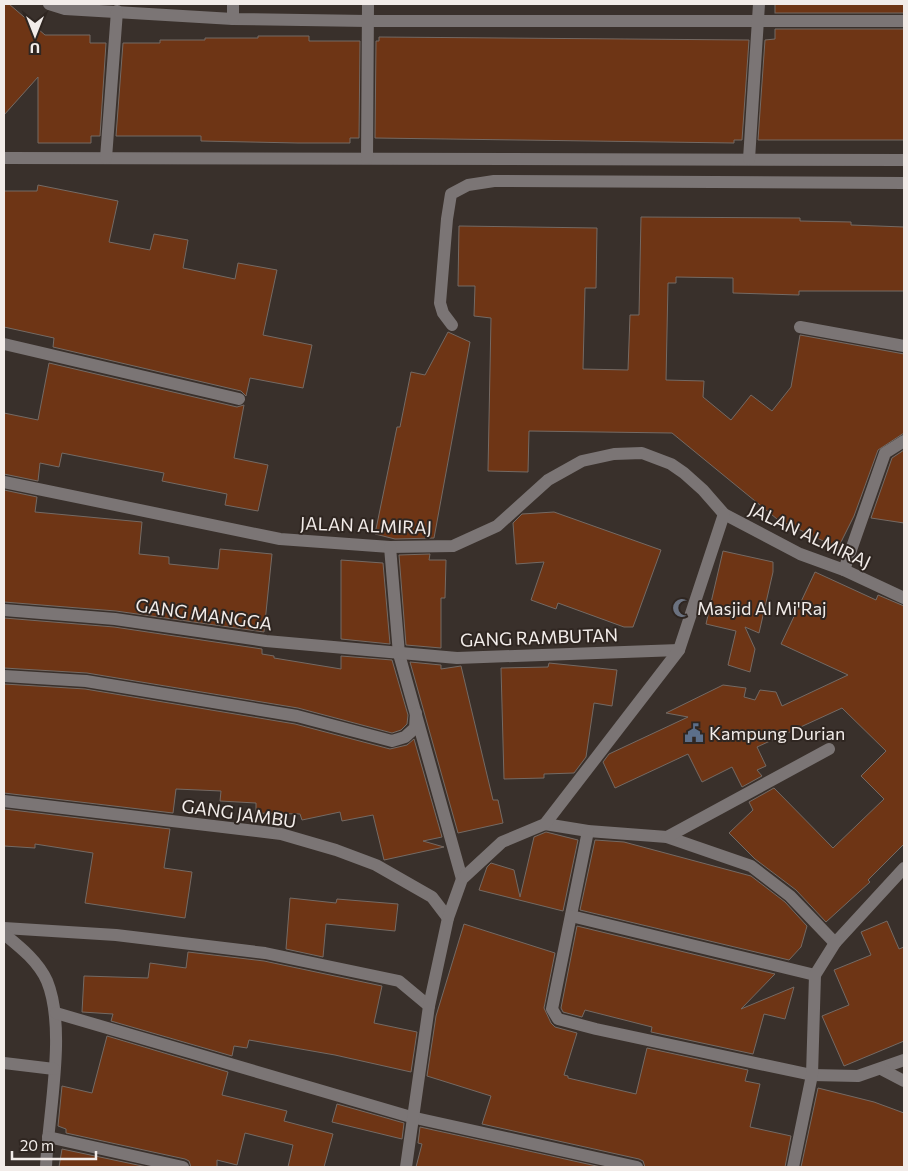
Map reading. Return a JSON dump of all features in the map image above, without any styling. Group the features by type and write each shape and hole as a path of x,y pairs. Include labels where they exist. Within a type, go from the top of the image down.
{"street":[{"path":"49,4 65,9 109,8 232,19 367,21 904,21"},
{"path":"232,19 233,4"},
{"path":"366,158 368,4"},
{"path":"750,159 750,118 759,4"},
{"path":"106,158 109,8"},
{"path":"4,158 904,160"},
{"path":"452,325 440,303 447,219 451,194 468,185 494,181 904,183"},
{"path":"800,327 904,346"},
{"path":"4,344 240,399"},
{"path":"844,570 885,453 904,442"},
{"name":"JALAN ALMIRAJ","path":"4,482 280,539 390,547 453,546 497,526 548,480 582,461 614,454 642,453 671,464 703,490 724,514 800,554 844,570 904,598"},
{"path":"406,1167 429,1006 448,918 462,879 502,842 545,824 679,650 724,514"},
{"path":"390,547 399,654 462,879"},
{"name":"GANG MANGGA","path":"4,610 115,619 266,641 399,654"},
{"name":"GANG RAMBUTAN","path":"399,654 457,658 679,650"},
{"path":"4,676 86,681 297,716 392,741 406,736 415,728 416,713"},
{"path":"667,837 829,749"},
{"name":"GANG JAMBU","path":"4,802 281,834 336,850 376,866 432,897 448,918"},
{"path":"545,824 588,831 667,837 751,866 790,896 835,943"},
{"path":"588,831 552,1009 558,1019 596,1030 812,1075 858,1076 904,1060"},
{"path":"793,1167 812,1075 815,975 835,943 904,868"},
{"path":"571,916 815,975"},
{"path":"4,928 116,935 264,953 399,981 429,1006"},
{"path":"4,934 30,955 47,981 56,1013 54,1069 46,1167"},
{"path":"56,1013 412,1116 637,1167"},
{"path":"4,1063 54,1069"},
{"path":"881,1069 904,1081"},
{"path":"48,1137 184,1167"}],"building":[{"path":"4,4 9,4 45,35 90,35 90,43 106,43 100,136 91,136 91,143 38,143 38,77 4,115"},
{"path":"775,4 904,4 904,13 775,13"},
{"path":"775,29 904,29 904,140 758,140 765,40 775,39"},
{"path":"258,36 309,36 309,41 360,41 359,138 350,138 350,143 298,143 201,141 201,136 116,136 123,43 160,43 160,40 205,40 205,38 258,38"},
{"path":"379,37 749,40 742,140 734,140 734,143 375,138 376,41 379,41"},
{"path":"38,185 118,201 109,242 150,250 154,234 188,240 183,268 235,279 238,263 277,270 263,335 312,345 303,388 250,378 246,396 241,391 53,347 54,338 4,327 4,191 37,191"},
{"path":"641,217 800,218 800,221 851,222 851,225 904,227 904,291 799,291 799,295 733,293 733,278 676,277 676,283 668,283 666,380 704,381 703,397 731,420 751,395 772,411 791,387 800,335 904,354 904,433 878,450 854,516 838,548 777,519 672,433 529,431 528,472 488,471 491,318 474,316 475,286 458,286 459,226 597,228 596,288 585,288 583,369 628,370 630,315 639,315"},
{"path":"448,332 470,342 434,538 395,539 375,534 397,427 400,427 411,372 425,375"},
{"path":"49,363 237,407 244,405 234,458 268,465 258,511 225,505 227,494 162,481 164,473 62,453 59,467 40,463 38,481 4,474 4,413 38,420"},
{"path":"904,450 904,523 871,518 892,458"},
{"path":"4,490 37,497 35,512 142,522 139,554 169,557 169,564 218,569 220,549 272,554 264,632 116,611 4,602"},
{"path":"554,512 661,550 633,627 624,627 558,603 556,609 531,600 544,562 516,564 513,523 522,514"},
{"path":"723,551 773,562 773,572 759,633 745,627 755,649 750,672 728,665 736,631 706,624"},
{"path":"430,554 429,560 446,560 445,598 441,598 441,648 406,645 399,555"},
{"path":"341,560 383,563 390,644 341,639"},
{"path":"815,572 876,600 878,595 904,606 904,844 868,880 870,882 826,922 796,890 755,859 729,833 753,810 749,802 774,788 833,848 884,799 861,776 886,751 842,708 757,747 766,766 757,770 762,776 742,787 732,767 702,782 688,754 615,788 603,762 609,754 688,717 666,713 723,685 746,688 744,697 755,700 760,690 776,692 782,706 848,675 781,644"},
{"path":"4,618 114,627 262,649 262,654 274,656 274,658 341,669 341,656 392,660 408,715 407,724 401,730 392,733 298,708 87,673 4,668"},
{"path":"410,662 441,665 441,669 461,666 493,800 498,800 503,823 458,833"},
{"path":"549,663 617,670 612,706 594,703 586,757 574,773 544,774 544,778 504,779 501,668 548,667"},
{"path":"4,684 85,689 295,724 390,749 407,745 414,739 442,837 423,841 444,847 384,860 373,815 342,821 340,812 302,820 300,814 256,813 256,803 220,801 221,791 176,789 173,813 4,793"},
{"path":"4,809 170,829 164,868 192,872 185,918 85,903 93,853 35,844 35,848 4,846"},
{"path":"546,832 578,840 563,911 479,890 487,867 491,863 514,870 520,897 534,837"},
{"path":"595,840 624,842 751,876 785,902 807,926 801,947 789,960 580,910"},
{"path":"290,898 336,903 337,899 398,904 395,931 326,924 323,957 286,949"},
{"path":"887,921 899,949 904,947 904,1041 844,1066 822,1016 849,1005 834,970 871,955 861,932"},
{"path":"464,924 555,953 544,1008 555,1027 577,1033 564,1075 568,1076 568,1078 636,1094 647,1048 748,1070 745,1081 760,1084 750,1127 791,1136 785,1167 645,1167 643,1161 639,1159 482,1124 491,1096 427,1076 436,1016"},
{"path":"577,926 775,974 741,1009 794,987 785,1019 764,1014 753,1054 651,1032 652,1027 585,1010 582,1017 563,1012 561,1008"},
{"path":"188,952 264,961 382,986 374,1023 417,1032 411,1072 335,1055 249,1040 247,1048 234,1046 232,1056 111,1021 113,1014 82,1012 84,976 148,978 150,963 186,968"},
{"path":"107,1036 228,1072 222,1095 287,1111 284,1121 333,1134 324,1167 288,1167 293,1145 245,1133 237,1165 217,1160 217,1167 191,1167 189,1161 185,1159 66,1133 66,1129 58,1126 62,1086 92,1093"},
{"path":"818,1088 874,1102 904,1113 904,1167 801,1167"},
{"path":"337,1104 404,1123 402,1139 332,1122"},
{"path":"420,1127 601,1167 416,1167 422,1144 418,1143"},
{"path":"62,1149 147,1167 59,1167"}],"place":[{"name":"Masjid Al Mi'Raj","path":"682,608"},
{"name":"Kampung Durian","path":"694,733"}]}
